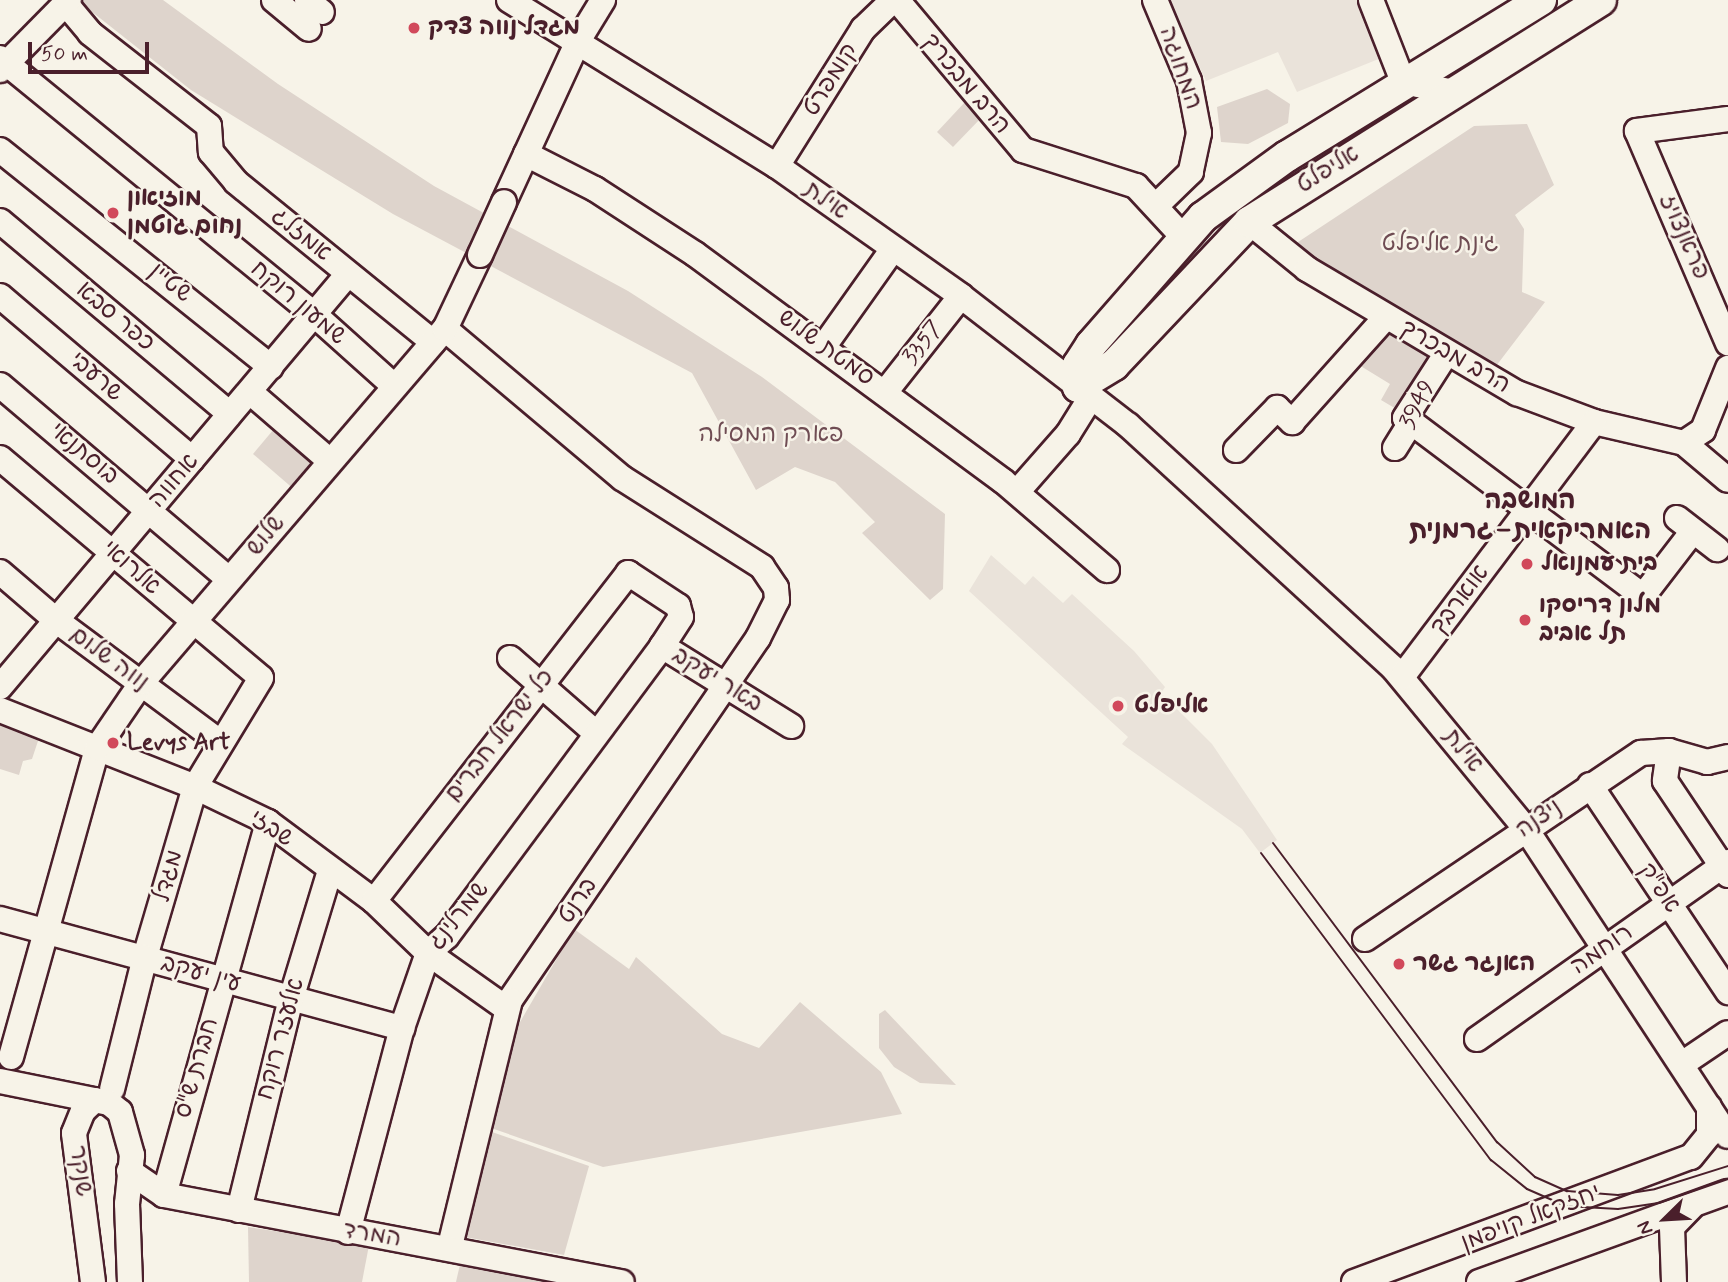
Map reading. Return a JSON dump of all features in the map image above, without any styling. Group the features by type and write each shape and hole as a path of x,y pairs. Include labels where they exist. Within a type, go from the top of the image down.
{"main road":[{"name":"אליפלט","path":"1541,0 1408,79 1231,195 1183,237 1091,345 1078,365 1088,388 1249,222 1601,0"}],"street":[{"path":"275,0 313,14"},
{"name":"אילת","path":"509,0 777,166 1088,388 1402,677 1526,829 1728,1136"},
{"name":"שלוש","path":"11,1057 97,748 142,682 439,335 480,255 578,41 603,0"},
{"name":"קומפרט","path":"777,166 863,29 895,0"},
{"name":"הרב מבכרך","path":"895,0 1023,150 1129,182 1157,205 1183,237"},
{"name":"המחוגה","path":"1155,0 1189,81 1199,133 1191,172 1157,205"},
{"path":"1371,0 1400,74 1408,79 1453,92"},
{"path":"1,64 68,2"},
{"name":"אמזלג","path":"68,2 90,33 209,126 211,152 219,166 348,274 439,335 622,478 762,566 776,588"},
{"name":"שמעון רוקח","path":"1,64 316,316 394,386"},
{"name":"פראנצויז","path":"1728,119 1637,131 1728,343"},
{"name":"שטיין","path":"0,150 271,367"},
{"name":"סמטת שלוש","path":"526,154 595,189 695,254 824,346 1017,492 1107,570"},
{"name":"כפר סבא","path":"0,221 230,414"},
{"name":"הרב מבכרך","path":"1249,222 1307,269 1517,393 1594,422 1684,443"},
{"path":"824,346 893,249"},
{"name":"אחווה","path":"0,687 316,316 348,274"},
{"name":"שרעבי","path":"0,296 192,459"},
{"name":"3357","path":"886,391 961,296"},
{"path":"1236,450 1277,408 1292,422 1386,317"},
{"name":"3949","path":"1395,448 1411,422 1405,418 1441,362"},
{"path":"1727,379 1703,430 1684,443 1728,480"},
{"name":"בוסתנאי","path":"0,385 150,509 229,579"},
{"name":"אליפלט","path":"1017,492 1068,434 1088,388"},
{"path":"250,392 330,461"},
{"path":"1411,422 1643,596 1685,524 1717,549"},
{"name":"אוארבך","path":"1402,677 1594,422"},
{"name":"אלרואי","path":"0,458 261,678"},
{"name":"נווה שלום","path":"0,572 57,621 220,742"},
{"name":"באר יעקב","path":"628,573 678,606 681,617 662,646 791,726"},
{"name":"כל ישראל חברים","path":"374,901 628,573"},
{"name":"ברנט","path":"450,1246 507,1009 774,612 776,588"},
{"name":"שמרלינג","path":"348,1231 402,1028 428,953 447,936 662,646"},
{"path":"510,659 596,733"},
{"name":"מגדל","path":"104,1094 195,787 261,678"},
{"name":"שבזי","path":"0,710 195,787 268,822 330,871 374,901 428,953 507,1009"},
{"path":"1669,751 1665,781 1726,867"},
{"name":"ניצנה","path":"1365,939 1641,752 1669,751 1707,761 1728,757"},
{"name":"אפ\"ק","path":"1590,785 1728,992"},
{"name":"חברת ש\"ס","path":"164,1195 221,981 268,822"},
{"name":"רוחמה","path":"1477,1039 1668,903 1726,867"},
{"name":"אלעזר רוקח","path":"239,1210 290,999 330,871"},
{"name":"עין יעקב","path":"0,919 402,1028"},
{"path":"1682,1064 1728,1033"},
{"path":"0,1081 104,1094"},
{"path":"44,1088 65,1109 74,1133"},
{"name":"שנקר","path":"93,1282 74,1133 83,1111 104,1094 120,1112 127,1126 130,1282"},
{"name":"יחזקאל קויפמן","path":"1354,1282 1690,1157 1709,1135 1709,1106"},
{"name":"המרד","path":"129,1171 164,1195 348,1231 450,1246 622,1282"},
{"name":"יחזקאל קויפמן","path":"1479,1282 1728,1192"},
{"path":"1672,1272 1674,1223 1699,1202"},
{"path":"1619,1231 1650,1235 1662,1244 1672,1272"}],"shaded area":[{"path":"1169,0 1358,0 1381,58 1297,92 1278,52 1206,81"},
{"path":"991,555 1025,585 1033,576 1063,603 1072,594 1134,651 1165,687 1161,693 1212,744 1277,840 1260,853 1242,829 1122,744 1128,737 969,591"}],"green space":[{"name":"פארק המסילה","path":"77,0 163,0 278,84 434,186 628,291 762,377 945,514 943,589 930,600 862,533 875,522 835,482 795,467 756,490 692,373 393,214 191,90"},
{"path":"1267,89 1290,104 1288,123 1248,144 1221,142 1217,107"},
{"path":"966,101 982,117 953,147 937,132"},
{"name":"גינת אליפלט","path":"1527,124 1554,185 1515,215 1524,229 1522,292 1545,302 1493,370 1292,246 1474,126"},
{"path":"1390,329 1431,357 1398,410 1381,400 1390,384 1359,365"},
{"path":"279,423 323,459 296,491 253,454"},
{"path":"0,717 40,735 32,759 23,761 19,775 0,769"},
{"path":"574,929 629,969 636,957 722,1034 759,1048 800,1002 881,1072 902,1114 603,1167 491,1128 516,1029"},
{"path":"885,1010 956,1085 920,1083 894,1067 879,1048 879,1014"},
{"path":"492,1132 589,1166 564,1255 465,1237"},
{"path":"248,1227 369,1245 362,1282 249,1282"},
{"path":"461,1260 564,1282 456,1282"}],"tram line":[{"path":"1273,843 1497,1142 1535,1177 1567,1191 1618,1195 1655,1189 1728,1166"},
{"path":"1261,853 1491,1160 1527,1189 1566,1206 1618,1209 1659,1203 1728,1179"}],"place":[{"name":"מגדל נווה צדק","path":"414,28"},
{"name":"מוזיאון נחום גוטמן","path":"113,213"},
{"name":"בית עמנואל","path":"1527,564"},
{"name":"מלון דריסקו תל אביב","path":"1525,620"},
{"name":"אליפלט","path":"1118,706"},
{"name":"Levys Art","path":"113,743"},
{"name":"האנגר גשר","path":"1399,964"}],"district":[{"name":"המושבה האמריקאית–גרמנית","path":"1530,517"}]}
